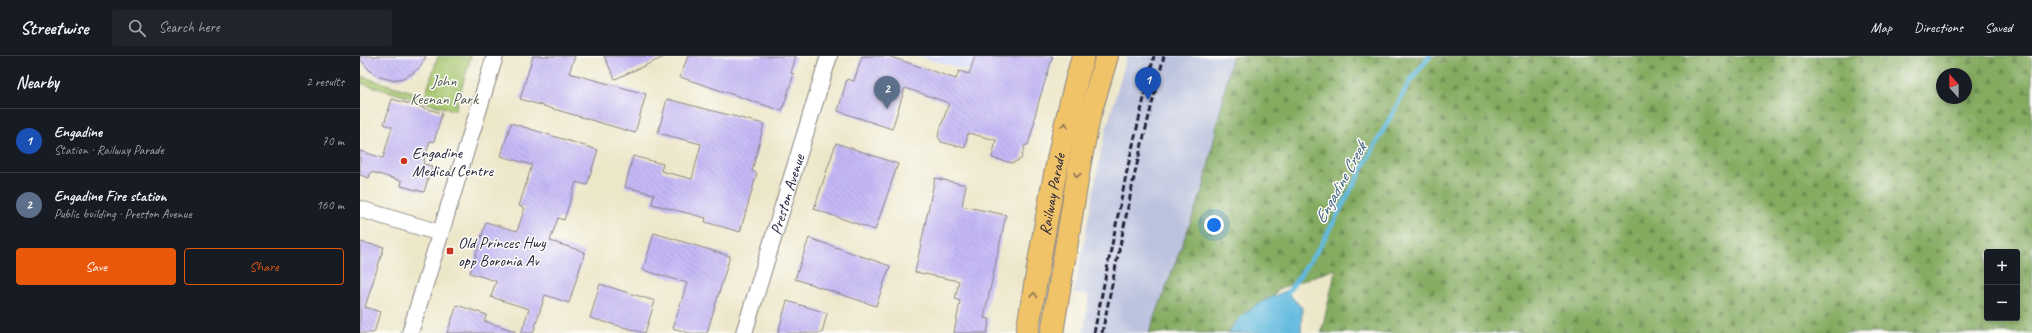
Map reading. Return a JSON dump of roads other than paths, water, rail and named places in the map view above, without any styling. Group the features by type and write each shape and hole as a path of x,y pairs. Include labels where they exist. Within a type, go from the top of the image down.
{"highway":[{"name":"Railway Parade","path":"1027,333 1049,201 1071,97 1083,56"},
{"name":"Railway Parade","path":"1052,333 1080,162 1090,117 1107,56"}],"street":[{"path":"410,333 495,56"},
{"name":"Preston Avenue","path":"744,333 830,56"},
{"path":"360,209 440,233"}],"water":[{"path":"1286,291 1302,308 1301,333 1229,333 1239,318 1246,312 1261,302"}],"waterway":[{"name":"Engadine Creek","path":"1284,298 1321,245 1410,81 1430,56"}],"railway":[{"path":"1094,333 1128,166 1154,56"},
{"path":"1102,333 1136,168 1164,56"}],"place":[{"name":"Engadine","path":"1148,100"},
{"name":"Engadine Fire station","path":"887,109"},
{"name":"Engadine Medical Centre","path":"404,161"},
{"name":"Old Princes Hwy opp Boronia Av","path":"450,251"}],"park label":[{"name":"John Keenan Park","path":"444,89"}]}
